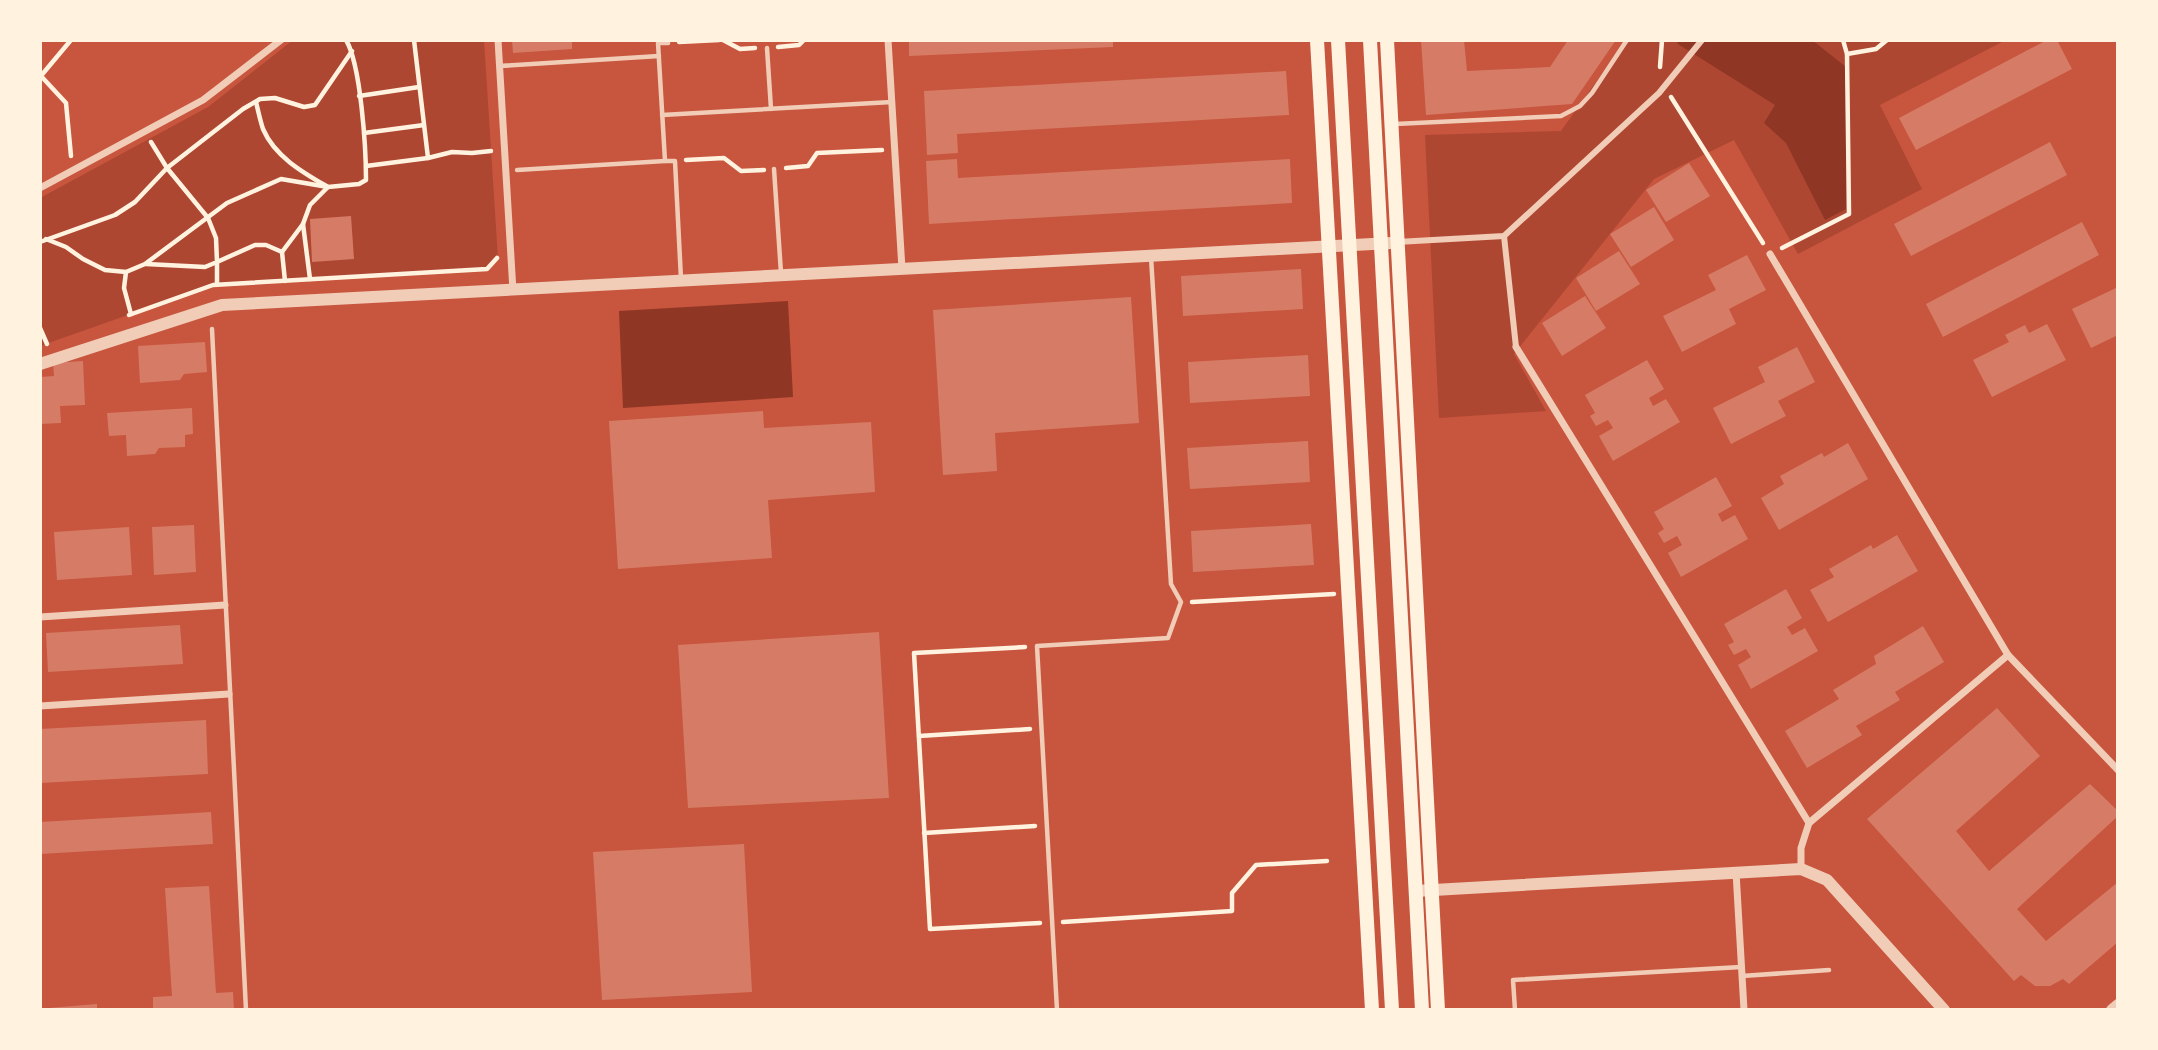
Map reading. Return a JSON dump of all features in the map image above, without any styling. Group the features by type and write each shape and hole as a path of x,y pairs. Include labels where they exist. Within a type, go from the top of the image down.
{"main road":[{"path":"1317,40 1372,1010"},
{"path":"1338,40 1392,1010"},
{"path":"1370,40 1422,1010"},
{"path":"1387,40 1438,1010"}],"street":[{"path":"40,188 203,100 281,40"},
{"path":"498,40 513,291"},
{"path":"888,40 902,269"},
{"path":"40,364 222,306 1504,236 1664,87 1702,40"},
{"path":"1504,236 1516,347 1809,823"},
{"path":"1770,254 2008,654 2118,770"},
{"path":"40,617 225,606"},
{"path":"1801,869 1801,848 1809,823 2008,654"},
{"path":"40,706 229,694"},
{"path":"1416,891 1801,869 1827,880 1944,1010"},
{"path":"1736,872 1744,1010"},
{"path":"2112,1010 2118,1005"}],"lane":[{"path":"1391,124 1561,116 1580,106 1592,93 1627,40"},
{"path":"665,161 658,43 668,42"},
{"path":"767,48 771,109"},
{"path":"500,66 659,56"},
{"path":"662,115 892,102"},
{"path":"517,170 675,161 681,281"},
{"path":"774,169 781,275"},
{"path":"1057,1010 1037,646 1168,638 1181,602 1171,584 1151,255"},
{"path":"212,329 246,1010"},
{"path":"1515,1010 1513,980 1741,967"},
{"path":"1741,976 1829,971"}],"path":[{"path":"71,40 41,76 66,103 73,171"},
{"path":"46,239 105,270 126,272 145,264 227,203 281,179 328,187 359,184 366,180 359,96 352,50 346,40"},
{"path":"414,40 428,158"},
{"path":"668,42 719,40"},
{"path":"1664,87 1770,254 1849,214 1847,54 1843,40"},
{"path":"1847,54 1876,49 1887,40"},
{"path":"40,242 115,215 135,202 167,168 260,99 275,98 304,107 315,105 352,50"},
{"path":"359,96 419,87"},
{"path":"256,102 263,129 273,146 291,164 328,187"},
{"path":"364,133 424,125"},
{"path":"149,139 167,168 208,218 216,239 216,285"},
{"path":"366,166 452,152 491,151"},
{"path":"285,281 282,252 303,224 310,205 328,187"},
{"path":"303,224 310,279"},
{"path":"145,264 205,267 255,245 266,244 282,252"},
{"path":"119,318 216,285 487,269 498,259 497,246"},
{"path":"126,272 124,288 131,314"},
{"path":"40,328 47,344"},
{"path":"40,346 59,339"},
{"path":"1181,602 1349,594"},
{"path":"1037,646 914,653 930,929 1233,911 1231,893 1256,865 1327,861"},
{"path":"919,736 1041,729"},
{"path":"924,833 1047,826"}],"shaded area":[{"path":"293,40 484,40 498,259 487,269 213,285 40,346 40,198 208,107"},
{"path":"1626,40 2006,40 1880,105 1922,189 1798,254 1734,140 1654,179 1514,354 1546,411 1439,418 1425,135 1561,131"},
{"path":"1675,40 1812,40 1846,67 1846,209 1825,220 1786,143 1764,123 1775,105"},
{"path":"788,301 793,397 623,408 619,311"}],"building":[{"path":"512,40 572,40 572,49 513,53"},
{"path":"909,40 1113,40 1113,47 909,56"},
{"path":"1421,40 1464,40 1467,71 1550,67 1568,40 1616,40 1572,104 1426,115"},
{"path":"2047,40 2057,40 2072,69 1916,150 1899,118"},
{"path":"1286,71 1289,115 957,134 958,153 927,155 924,91"},
{"path":"2050,142 2067,175 1911,256 1894,224"},
{"path":"957,159 958,178 1290,159 1292,203 929,224 926,161"},
{"path":"1689,163 1710,196 1666,222 1646,190"},
{"path":"1654,207 1674,240 1631,267 1610,234"},
{"path":"351,216 354,259 312,262 310,219"},
{"path":"2082,222 2099,255 1943,337 1926,304"},
{"path":"1619,251 1640,284 1596,311 1576,278"},
{"path":"1747,255 1766,290 1729,309 1736,324 1682,352 1663,316 1716,290 1708,275"},
{"path":"1301,269 1303,309 1183,316 1181,276"},
{"path":"2118,287 2118,335 2091,348 2072,309"},
{"path":"1585,296 1606,328 1562,356 1542,323"},
{"path":"1131,297 1139,423 995,433 997,471 943,475 933,310"},
{"path":"2047,324 2066,360 1992,397 1973,360 2009,342 2005,335 2025,325 2029,333"},
{"path":"205,342 207,372 184,374 180,380 140,383 138,346"},
{"path":"1797,347 1815,382 1778,401 1786,416 1731,444 1713,408 1765,382 1758,367"},
{"path":"1308,355 1310,396 1190,403 1188,362"},
{"path":"1647,360 1664,389 1649,398 1653,406 1666,399 1680,422 1613,461 1599,436 1613,428 1608,420 1596,426 1590,416 1595,413 1585,395"},
{"path":"83,361 85,405 60,406 61,423 40,424 40,377 54,376 53,363"},
{"path":"192,408 193,434 185,435 185,447 159,448 155,454 127,456 126,435 109,436 107,413"},
{"path":"763,411 764,428 871,422 875,492 768,500 772,558 618,569 609,421"},
{"path":"1308,441 1310,482 1190,489 1187,448"},
{"path":"1848,443 1868,479 1779,530 1761,498 1784,484 1780,476 1822,453 1824,457"},
{"path":"1716,477 1732,506 1718,514 1722,522 1735,515 1748,539 1681,577 1668,553 1682,545 1677,536 1664,543 1658,533 1664,529 1654,512"},
{"path":"1311,524 1314,565 1193,572 1191,531"},
{"path":"194,525 196,572 154,575 152,527"},
{"path":"129,527 132,575 57,580 54,532"},
{"path":"1897,535 1918,571 1828,622 1810,590 1834,577 1829,569 1871,545 1873,549"},
{"path":"1786,589 1802,618 1787,627 1792,635 1805,628 1818,651 1751,689 1738,665 1751,657 1746,649 1734,655 1728,645 1734,642 1724,624"},
{"path":"180,625 183,664 48,672 46,633"},
{"path":"1923,626 1944,662 1895,692 1900,700 1856,726 1862,735 1807,768 1785,731 1839,699 1833,690 1876,664 1874,656"},
{"path":"879,632 889,798 688,808 678,645"},
{"path":"1997,708 2040,756 1956,831 1989,871 2090,784 2118,811 2118,816 2017,909 2046,941 2118,882 2118,942 2069,984 2063,979 2050,986 2035,986 2021,975 2014,981 1867,819"},
{"path":"206,720 208,774 40,783 40,729"},
{"path":"211,812 213,844 40,854 40,822"},
{"path":"744,844 752,992 602,1000 593,852"},
{"path":"209,886 216,993 233,992 234,1010 153,1010 153,997 172,996 165,888"},
{"path":"97,1004 97,1010 49,1010 49,1008"}]}
